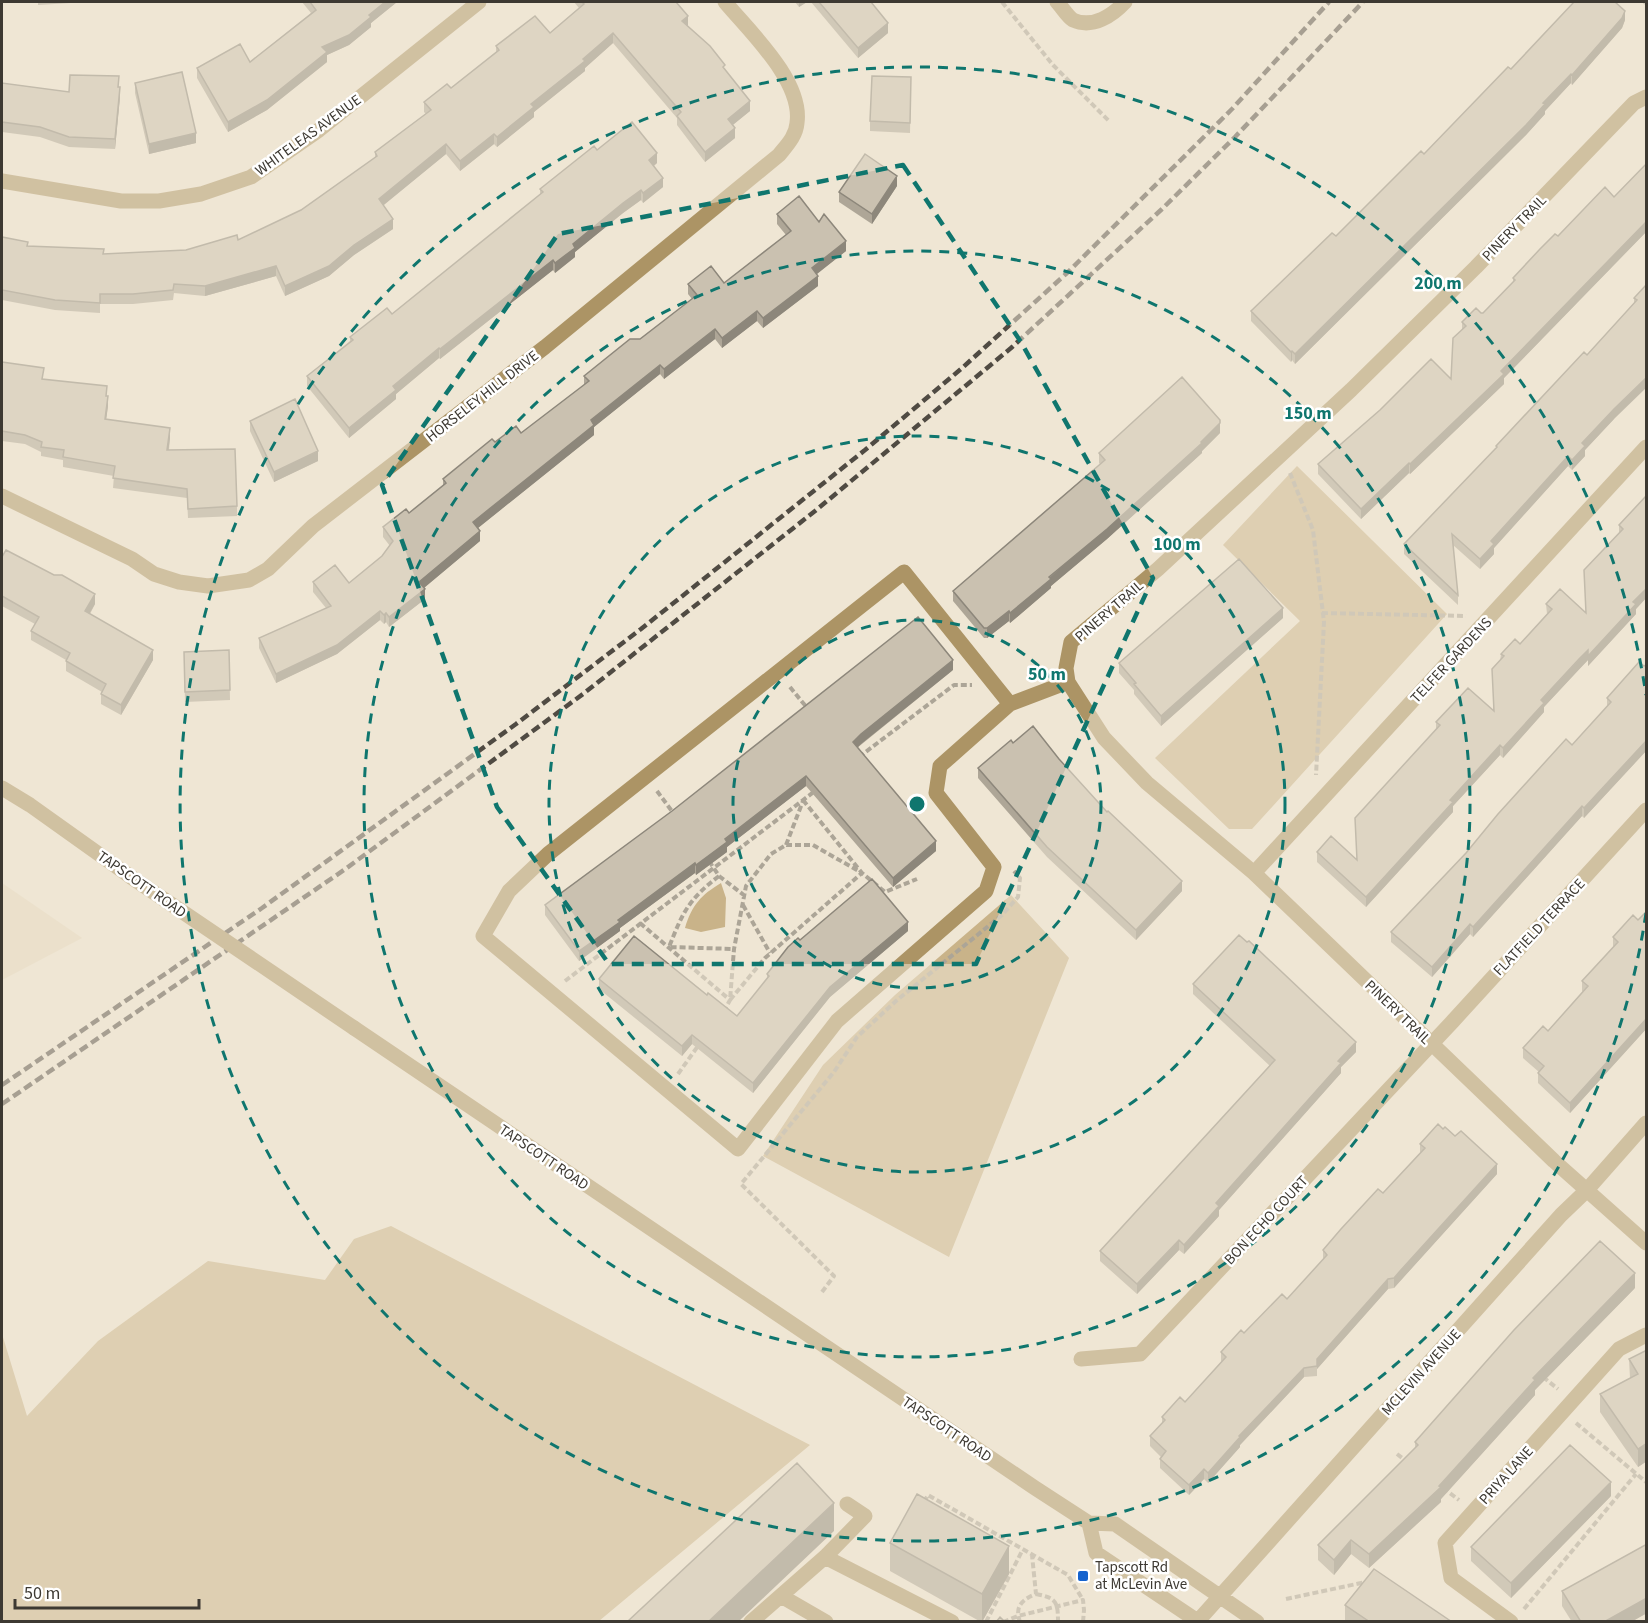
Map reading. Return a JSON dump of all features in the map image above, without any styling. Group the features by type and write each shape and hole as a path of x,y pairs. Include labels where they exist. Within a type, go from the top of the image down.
{"street":[{"name":"WHITELEAS AVENUE","path":"2,181 121,201 159,201 201,194 251,177 319,130 479,2"},
{"name":"HORSELEY HILL DRIVE","path":"2,496 132,559 154,574 179,582 208,586 219,585 249,580 268,569 313,526 545,347 786,147 793,138 797,124 797,105 792,90 778,66 725,2"},
{"path":"1057,2 1072,19 1087,22 1111,15 1125,2"},
{"name":"PINERY TRAIL","path":"1647,96 1634,103 1476,267 1283,455 1158,569 1071,642 1066,668 1068,682 1104,738 1147,783 1254,873 1586,1191 1647,1244"},
{"name":"TELFER GARDENS","path":"1254,873 1647,447"},
{"path":"1010,704 903,572 548,854 509,891 483,936 738,1149 837,1022 986,891 994,867 936,793 940,766 1010,704 1068,682"},
{"name":"TAPSCOTT ROAD","path":"2,788 1089,1523 1115,1524 1257,1622"},
{"name":"FLATFIELD TERRACE","path":"1431,1043 1647,810"},
{"name":"BON ECHO COURT","path":"1081,1359 1140,1354 1431,1043"},
{"name":"MCLEVIN AVENUE","path":"1198,1621 1561,1215 1586,1191 1647,1123"},
{"name":"PRIYA LANE","path":"1515,1618 1451,1578 1445,1543 1619,1349 1647,1335"},
{"path":"751,1622 825,1557 865,1516 847,1504"},
{"path":"1089,1523 1096,1553 1198,1621"},
{"path":"825,1557 952,1622"},
{"path":"780,1596 826,1622"}],"path":[{"path":"1002,2 1053,65 1109,122"},
{"path":"1283,455 1313,530 1322,613 1315,806"},
{"path":"1322,613 1492,617"},
{"path":"778,672 815,717"},
{"path":"852,763 954,686 995,685"},
{"path":"646,776 680,822"},
{"path":"551,992 819,788"},
{"path":"786,846 803,800"},
{"path":"803,800 862,873"},
{"path":"730,1000 734,949 746,886 771,854 786,846 813,846 862,873 885,892 917,879"},
{"path":"707,858 719,876 745,896"},
{"path":"721,1014 770,953 862,873"},
{"path":"669,947 682,915 698,892 719,876"},
{"path":"743,904 770,953"},
{"path":"640,923 730,1000"},
{"path":"669,947 734,949"},
{"path":"667,1089 701,1043"},
{"path":"1541,1376 1573,1401"},
{"path":"1575,1423 1647,1482"},
{"path":"1397,1454 1414,1467"},
{"path":"1515,1618 1636,1474"},
{"path":"1441,1487 1474,1511"},
{"path":"922,1505 927,1495 1022,1551 1032,1554 1068,1575 1083,1600 1083,1622"},
{"path":"986,1622 1022,1551"},
{"path":"1032,1554 1036,1594"},
{"path":"1286,1599 1367,1581"},
{"path":"1020,1622 1019,1605 1023,1599 1036,1594 1053,1599 1058,1606 1058,1622"},
{"path":"1003,1622 1018,1616 1083,1600"}],"highlighted area":[{"path":"903,165 1021,342 1153,578 976,964 609,964 497,807 382,485 558,234"}],"shaded area":[{"path":"1297,466 1447,614 1252,829 1229,829 1155,758 1300,621 1223,545"},
{"path":"2,883 82,938 2,980"},
{"path":"721,883 726,898 725,927 701,932 685,928 698,901"},
{"path":"1011,895 1069,958 949,1257 763,1156 823,1065 895,995"},
{"path":"391,1226 810,1445 599,1621 2,1621 2,1334 27,1416 98,1341 208,1261 325,1280 354,1239"}],"building":[{"path":"310,2 385,2 349,35 322,47 327,52 267,100 228,122 197,68 240,44 250,62 316,10"},
{"path":"582,2 676,2 688,16 682,21 710,46 725,65 723,67 750,101 728,119 735,128 705,152 677,116 681,112 613,33 583,59 585,61 531,104 534,107 497,137 494,134 460,161 446,144 379,199 393,219 354,245 329,266 285,286 276,266 205,286 174,284 173,290 133,294 100,294 100,303 55,300 2,290 2,237 28,242 27,246 104,249 103,254 186,250 237,235 238,240 301,210 377,156 375,152 431,110 424,102 447,84 451,88 499,50 496,46 535,16 550,33 584,4"},
{"path":"819,2 871,2 888,23 858,48"},
{"path":"1574,2 1615,2 1625,11 1622,18 1572,75 1543,103 1545,104 1526,125 1295,354 1291,352 1251,311 1332,233 1336,236 1421,151 1424,154 1508,67 1511,69"},
{"path":"182,72 196,133 149,144 135,83"},
{"path":"70,75 119,76 115,139 69,137 40,127 2,122 2,83 69,92"},
{"path":"872,76 911,77 910,123 870,121"},
{"path":"632,122 657,153 649,160 663,178 643,193 641,190 623,203 573,244 575,248 555,263 553,260 439,348 393,386 396,390 349,428 307,376 353,340 350,337 387,308 392,314 543,192 540,189 594,146 597,150"},
{"path":"865,154 897,176 872,214 839,192"},
{"path":"1647,163 1647,221 1501,371 1504,374 1361,509 1318,464 1380,410 1431,359 1451,379 1453,338 1466,326 1462,322 1476,308 1483,313 1515,280 1513,278 1540,249 1555,234 1558,236 1605,187 1614,197"},
{"path":"799,196 819,222 824,214 846,241 812,268 818,276 763,318 757,311 722,338 715,329 664,369 660,365 591,420 594,425 473,522 480,531 419,582 425,589 389,617 380,611 337,645 276,674 259,638 331,606 313,582 335,565 349,583 382,556 393,541 383,527 406,509 409,513 446,483 443,479 492,439 495,442 516,426 521,433 589,381 584,376 630,339 640,339 697,295 688,284 711,266 724,283 791,231 777,214"},
{"path":"1647,284 1647,377 1582,443 1585,446 1572,460 1568,456 1491,541 1494,544 1480,559 1452,534 1458,595 1404,544 1584,352 1587,355 1637,300 1634,298"},
{"path":"2,362 44,368 42,379 107,386 105,419 170,428 167,450 235,449 237,506 188,509 187,489 113,478 115,466 63,457 64,450 41,447 42,442 25,435 2,431"},
{"path":"1182,377 1220,420 1220,423 1202,443 1107,529 1049,577 1051,579 1010,613 1009,611 984,628 953,591 1105,460 1099,453"},
{"path":"295,399 318,451 274,472 250,421"},
{"path":"1647,495 1647,588 1633,602 1636,604 1588,656 1588,650 1541,700 1544,703 1503,748 1500,745 1450,800 1453,802 1366,897 1317,852 1331,836 1357,860 1355,818 1440,725 1436,722 1468,688 1494,711 1492,669 1504,656 1501,654 1515,639 1520,644 1552,609 1546,604 1560,589 1586,613 1584,570 1623,529 1619,525"},
{"path":"6,550 54,575 62,575 95,594 85,611 153,650 121,705 101,694 106,684 66,661 70,653 31,631 39,617 2,596 2,557"},
{"path":"1239,559 1283,608 1161,716 1119,663"},
{"path":"918,617 953,660 853,742 936,841 893,878 806,776 725,839 727,842 696,865 695,863 579,951 545,905 672,811"},
{"path":"229,650 230,690 185,692 184,652"},
{"path":"1639,662 1644,666 1647,664 1647,740 1584,808 1582,806 1473,927 1470,924 1432,967 1391,932 1466,853 1566,739 1572,745 1611,702 1607,698"},
{"path":"1033,726 1059,759 1107,812 1182,881 1136,930 1047,847 978,768 1011,740 1013,743"},
{"path":"872,879 908,922 830,987 753,1083 692,1035 682,1046 599,979 634,936 707,995 708,993 737,1016 769,976 767,974 788,947 798,938 800,940"},
{"path":"1647,911 1647,1018 1570,1103 1538,1073 1544,1066 1523,1048 1543,1026 1548,1031 1588,986 1582,981 1618,942 1613,937 1633,915 1638,920"},
{"path":"1239,935 1247,942 1249,941 1356,1042 1338,1061 1341,1063 1216,1203 1219,1206 1184,1245 1179,1240 1137,1284 1100,1251 1275,1060 1193,984"},
{"path":"1438,1124 1455,1136 1461,1131 1497,1164 1394,1278 1388,1279 1317,1359 1317,1366 1304,1368 1239,1436 1208,1473 1204,1469 1189,1485 1160,1459 1166,1451 1150,1436 1165,1420 1162,1417 1180,1397 1185,1402 1226,1357 1221,1352 1241,1330 1244,1333 1282,1294 1287,1299 1327,1255 1323,1250 1341,1229 1378,1189 1383,1193 1425,1148 1420,1144"},
{"path":"1600,1241 1635,1273 1533,1378 1535,1380 1439,1486 1441,1487 1369,1554 1351,1540 1334,1560 1318,1545 1418,1445 1415,1442 1514,1330"},
{"path":"1647,1350 1647,1443 1638,1449 1600,1394 1638,1374 1629,1359"},
{"path":"1570,1445 1611,1482 1511,1583 1471,1547"},
{"path":"797,1463 834,1503 708,1622 627,1622"},
{"path":"917,1494 1009,1546 982,1594 890,1543"},
{"path":"1647,1544 1647,1598 1604,1622 1581,1622 1562,1591"},
{"path":"1374,1569 1452,1622 1370,1622 1345,1605"}],"railway":[{"path":"2,1085 262,908 516,724 641,629 865,450 961,369 1067,273 1232,109 1329,2"},
{"path":"2,1104 344,870 583,694 815,511 1011,348 1162,209 1235,137 1363,2"}],"place":[{"name":"Tapscott Rd at McLevin Ave","path":"1083,1576"}]}
